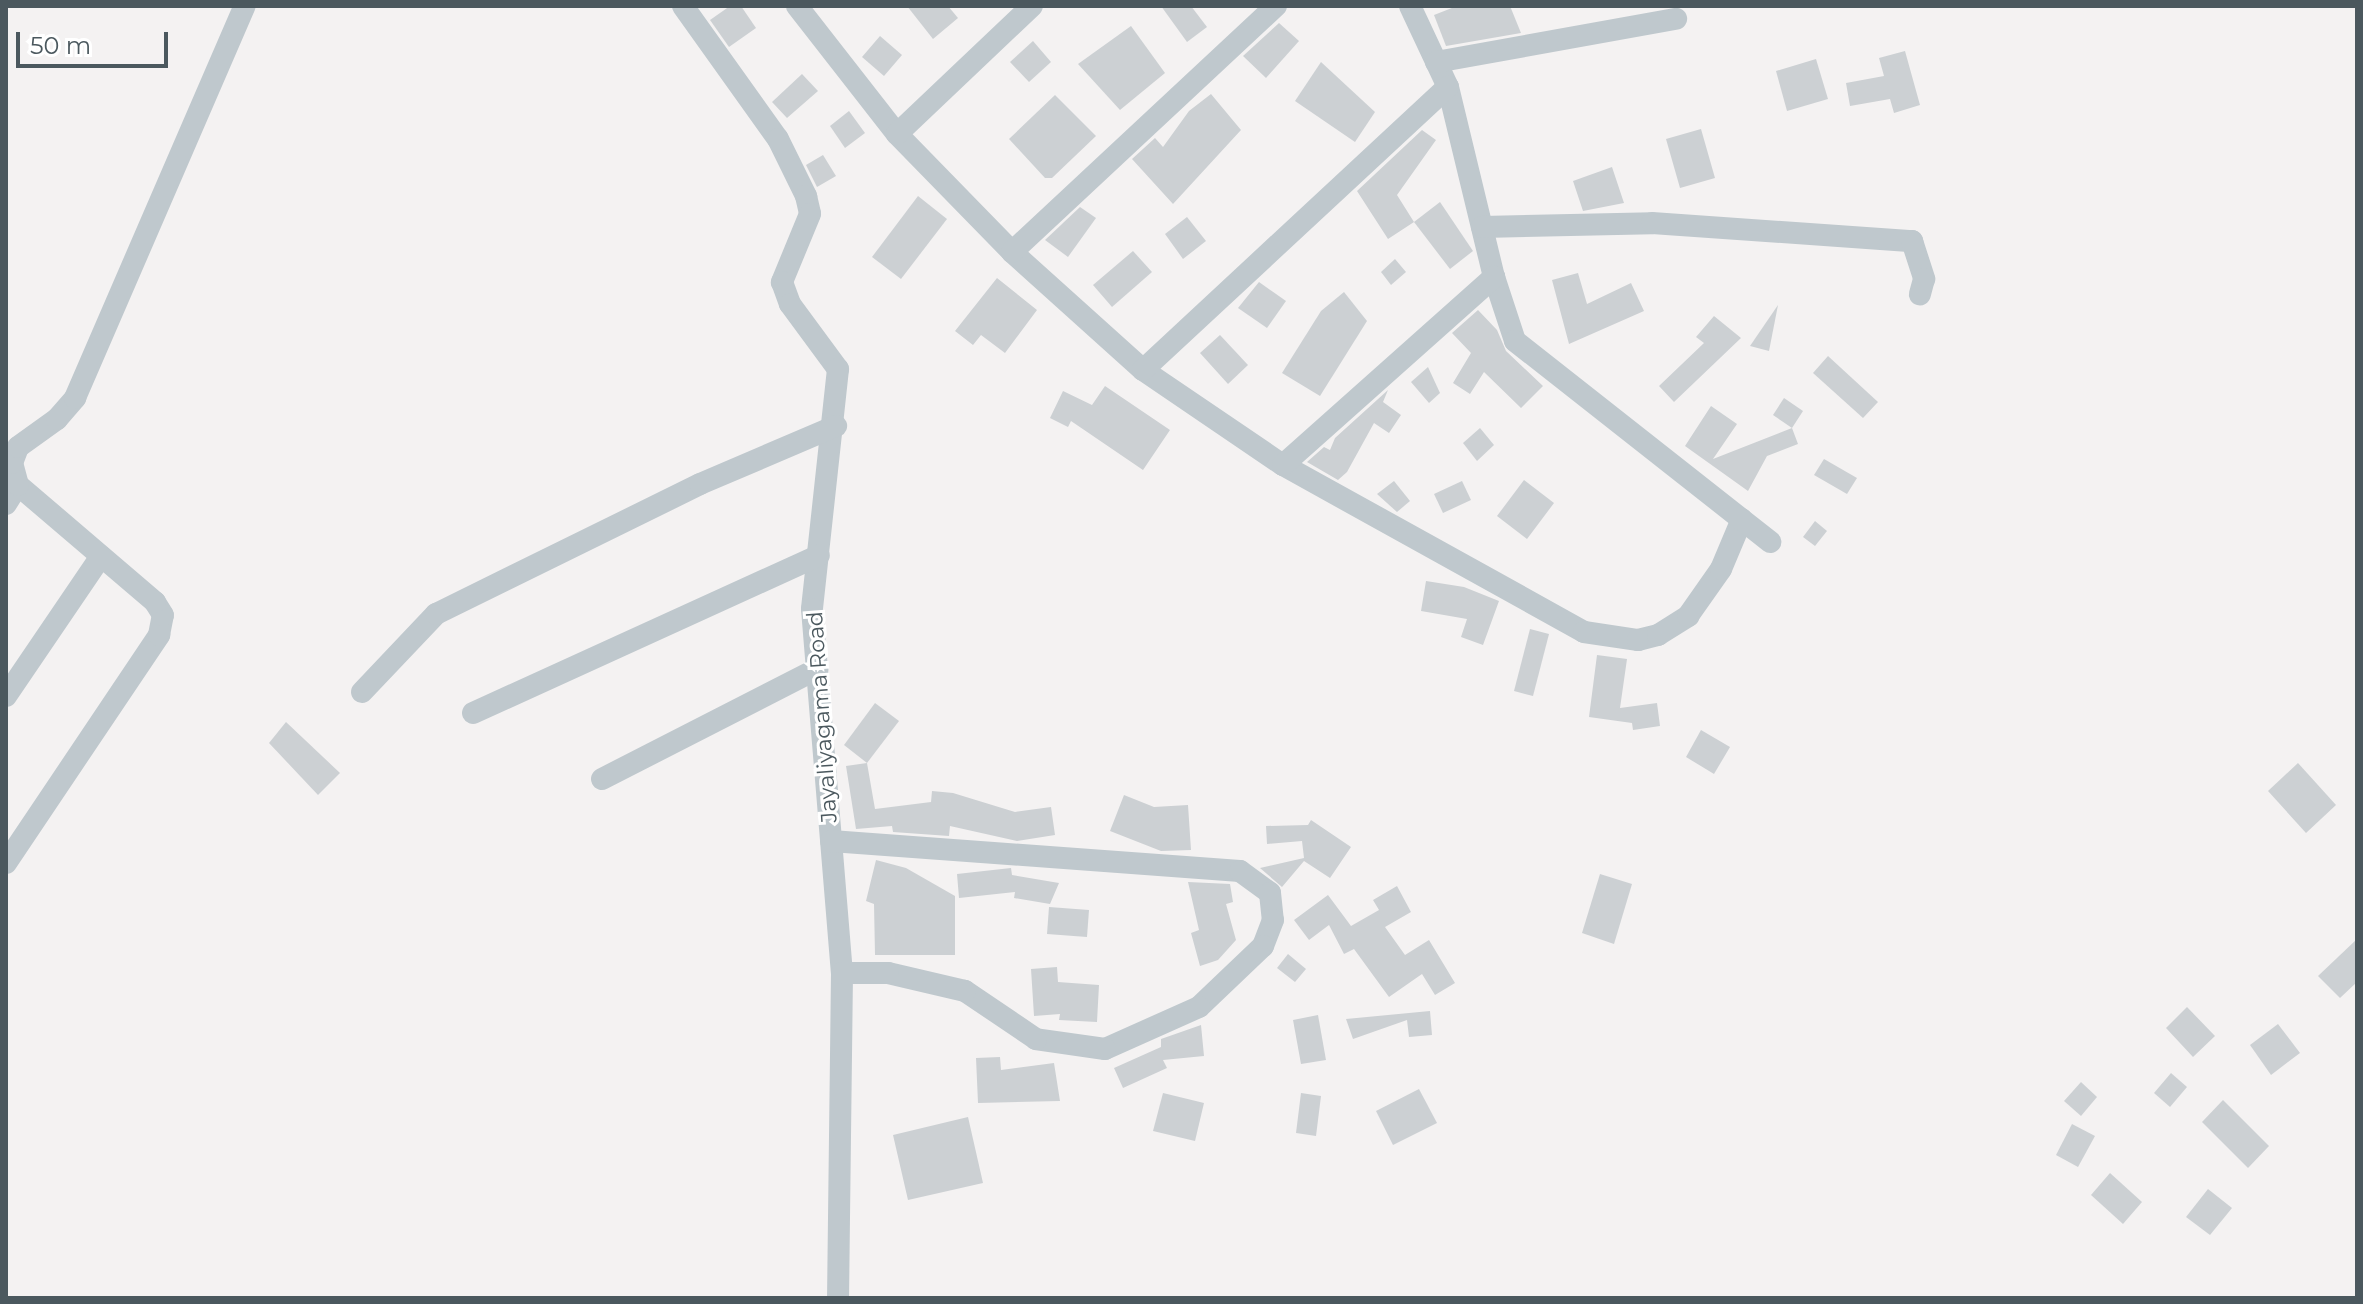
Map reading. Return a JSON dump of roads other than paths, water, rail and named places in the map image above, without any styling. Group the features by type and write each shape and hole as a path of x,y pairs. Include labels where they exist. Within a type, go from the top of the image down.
{"street":[{"path":"6,863 14,835 159,635 163,615 155,602 101,556 12,495 12,463 18,447 57,419 75,398 245,6"},
{"name":"Jayaliyagama Road","path":"683,6 778,139 806,196 810,214 782,282 790,304 838,369 836,426 812,609 842,973 838,1298"},
{"path":"797,6 897,134 1012,252 1143,370 1283,465 1584,632 1638,640 1658,635 1688,616 1721,569 1742,519"},
{"path":"897,134 1032,6"},
{"path":"1012,252 1276,6"},
{"path":"1410,6 1448,87 1494,277 1515,341 1770,542"},
{"path":"1436,62 1676,19"},
{"path":"1143,370 1448,87"},
{"path":"1482,227 1652,223 1912,241 1924,279 1920,294"},
{"path":"1283,465 1494,277"},
{"path":"362,692 436,614 700,484 836,426"},
{"path":"473,713 819,555"},
{"path":"6,696 101,556"},
{"path":"602,779 817,669"},
{"path":"831,841 1240,871 1270,893 1273,920 1263,946 1199,1007 1105,1049 1036,1039 965,991 888,973 842,973"}]}
